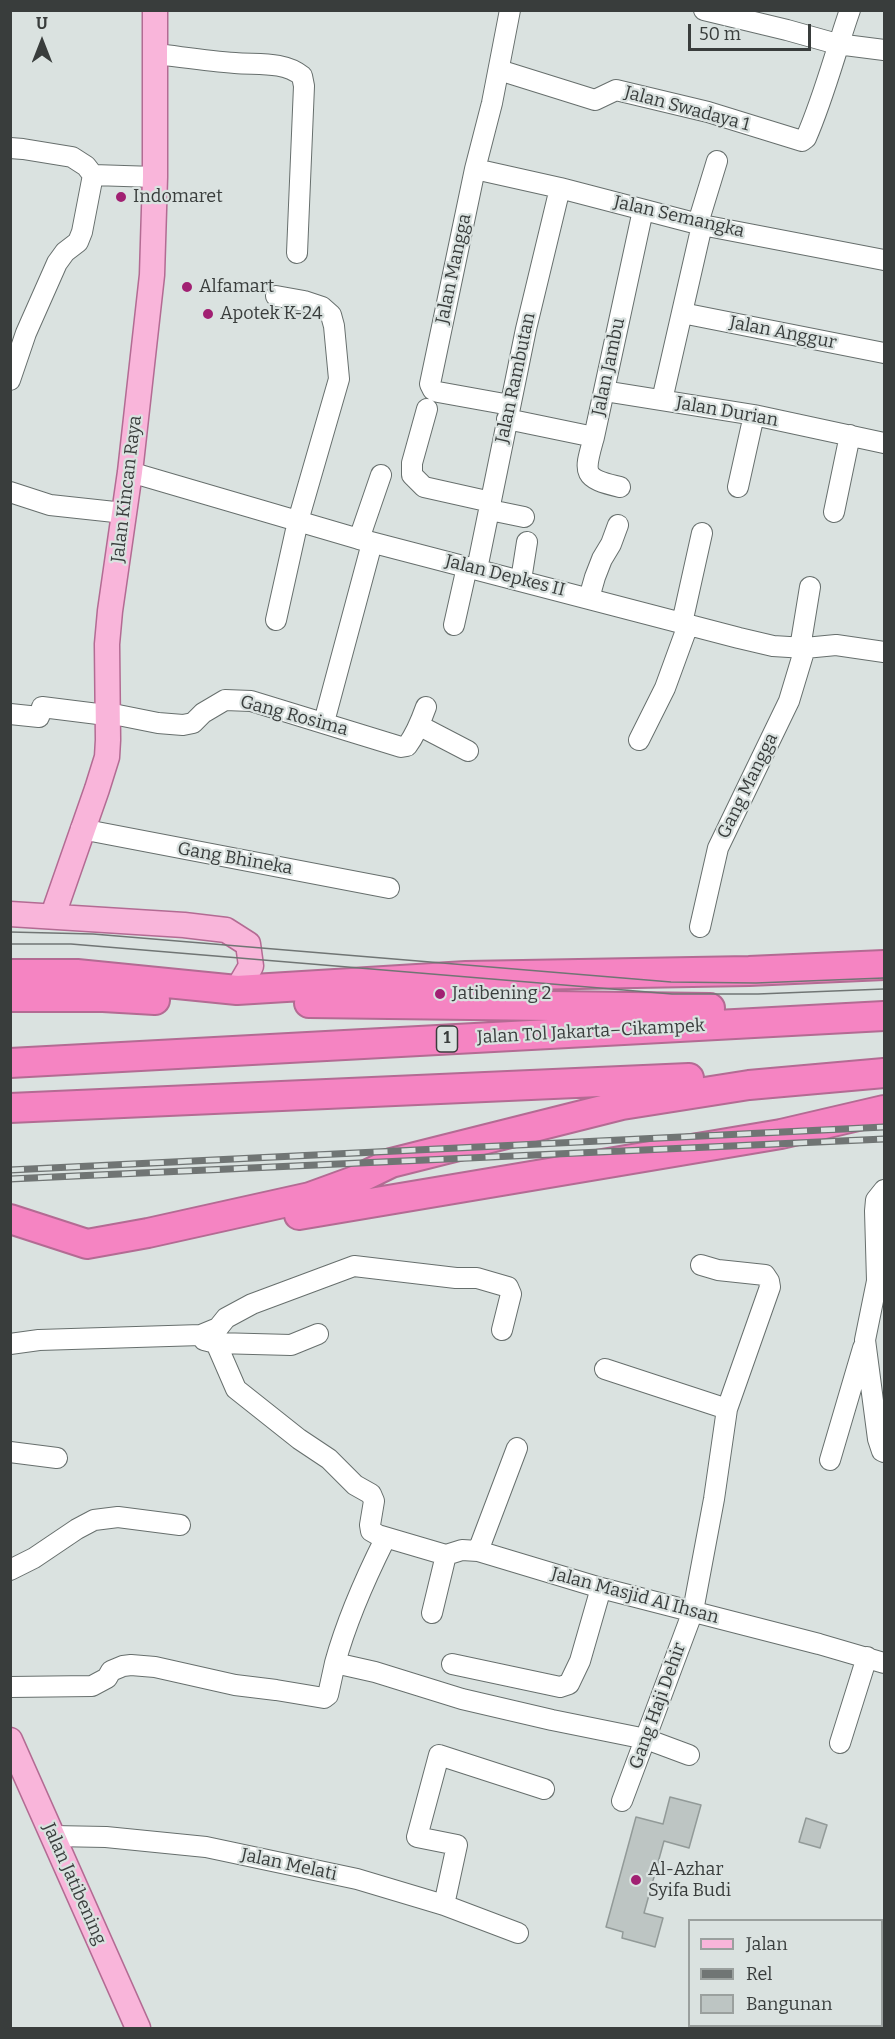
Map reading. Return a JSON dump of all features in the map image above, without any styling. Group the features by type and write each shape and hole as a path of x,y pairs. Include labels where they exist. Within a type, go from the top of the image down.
{"highway":[{"path":"10,974 77,974 237,990 473,976 749,971 885,965"},
{"path":"10,998 103,998 225,1004 885,1007"},
{"name":"Jalan Tol Jakarta–Cikampek","path":"10,1063 885,1016"},
{"path":"10,1108 885,1072"},
{"path":"10,1218 87,1244 148,1233 310,1197 354,1181 391,1163 622,1105 749,1085 885,1072"},
{"path":"148,1233 243,1224 781,1134 885,1110"}],"main road":[{"name":"Jalan Kincan Raya","path":"53,915 106,757 103,713 110,611 130,472 152,275 155,10"},
{"path":"10,914 53,915 226,930 248,944 250,966 237,990"},
{"name":"Jalan Jatibening","path":"10,1740 138,2028"}],"street":[{"path":"499,70 510,10"},
{"path":"704,10 837,44 885,50"},
{"name":"Jalan Swadaya 1","path":"499,70 595,100 616,90 708,112 802,141 806,138 820,106 837,44 850,10"},
{"path":"156,54 274,65 295,70 302,76 304,86 297,253"},
{"name":"Jalan Mangga","path":"499,70 475,169 430,384 433,390 438,392 509,412"},
{"path":"10,148 23,148 72,157 86,166 93,175 78,242 65,252 57,263 18,331 10,380"},
{"path":"662,400 700,224 717,161"},
{"name":"Jalan Semangka","path":"475,169 700,224 885,260"},
{"path":"93,175 154,177"},
{"name":"Jalan Rambutan","path":"454,625 490,506 526,329 560,188"},
{"name":"Jalan Jambu","path":"509,412 594,437 643,210"},
{"path":"276,296 322,307 331,315 339,366 339,387 298,521 276,620"},
{"name":"Jalan Anggur","path":"682,313 885,353"},
{"name":"Jalan Durian","path":"604,391 754,415 885,443"},
{"path":"428,409 412,464 412,476 424,487 524,517"},
{"path":"738,488 754,415"},
{"path":"834,512 850,435"},
{"path":"594,437 587,463 587,470 591,478 620,487"},
{"name":"Jalan Depkes II","path":"130,472 366,541 773,646 802,648 836,645 885,652"},
{"path":"324,722 381,475"},
{"path":"10,492 50,505 124,513"},
{"path":"589,598 602,559 618,525"},
{"path":"639,740 665,688 685,624 702,533"},
{"path":"521,580 528,542"},
{"name":"Gang Mangga","path":"700,927 718,848 789,700 802,648 810,587"},
{"name":"Gang Rosima","path":"10,714 39,717 42,707 183,725 193,723 203,713 225,700 251,700 401,747 407,746 420,726 426,707"},
{"path":"420,726 468,752"},
{"name":"Gang Bhineka","path":"81,829 389,888"},
{"path":"830,1460 865,1340 877,1281 876,1200 885,1190"},
{"name":"Gang Haji Dehir","path":"622,1801 693,1611 714,1499 726,1409 770,1287 765,1275 718,1270 701,1265"},
{"path":"208,1339 226,1318 252,1304 354,1266 477,1278 508,1287 511,1294 502,1330"},
{"path":"10,1344 39,1340 208,1339 291,1345 318,1334"},
{"path":"10,1687 92,1686 107,1677 111,1671 123,1665 131,1665 155,1667 235,1685 324,1698 328,1695 349,1617 385,1539 371,1532 374,1501 371,1494 355,1485 329,1459 236,1389 208,1339"},
{"path":"865,1340 878,1439 885,1452"},
{"path":"605,1369 726,1409"},
{"path":"478,1551 517,1448"},
{"path":"10,1452 57,1458"},
{"path":"10,1570 34,1558 94,1520 118,1517 180,1526"},
{"name":"Jalan Masjid Al Ihsan","path":"385,1539 446,1555 462,1550 478,1551 601,1588 876,1660"},
{"path":"432,1613 446,1555"},
{"path":"452,1664 560,1687 569,1684 580,1661 601,1588"},
{"path":"840,1743 876,1660"},
{"path":"335,1663 375,1672 462,1699 646,1739 689,1755"},
{"path":"444,1905 457,1845 417,1837 439,1755 544,1789"},
{"name":"Jalan Melati","path":"53,1836 106,1837 206,1847 357,1879 444,1905 518,1933"}],"building":[{"name":"Al-Azhar Syifa Budi","path":"670,1797 701,1805 689,1848 664,1841 644,1913 663,1918 655,1947 622,1938 623,1932 606,1927 636,1817 663,1824"},
{"path":"806,1818 827,1825 820,1848 799,1842"}],"tram line":[{"path":"10,932 93,934 671,982 756,983 884,978"},
{"path":"10,944 71,944 672,994 758,994 884,989"}],"railway":[{"path":"10,1170 884,1127"},
{"path":"10,1179 884,1139"}],"place":[{"name":"Indomaret","path":"121,197"},
{"name":"Alfamart","path":"187,287"},
{"name":"Apotek K-24","path":"208,314"},
{"name":"Jatibening 2","path":"440,994"},
{"name":"Al-Azhar Syifa Budi","path":"636,1880"}]}
